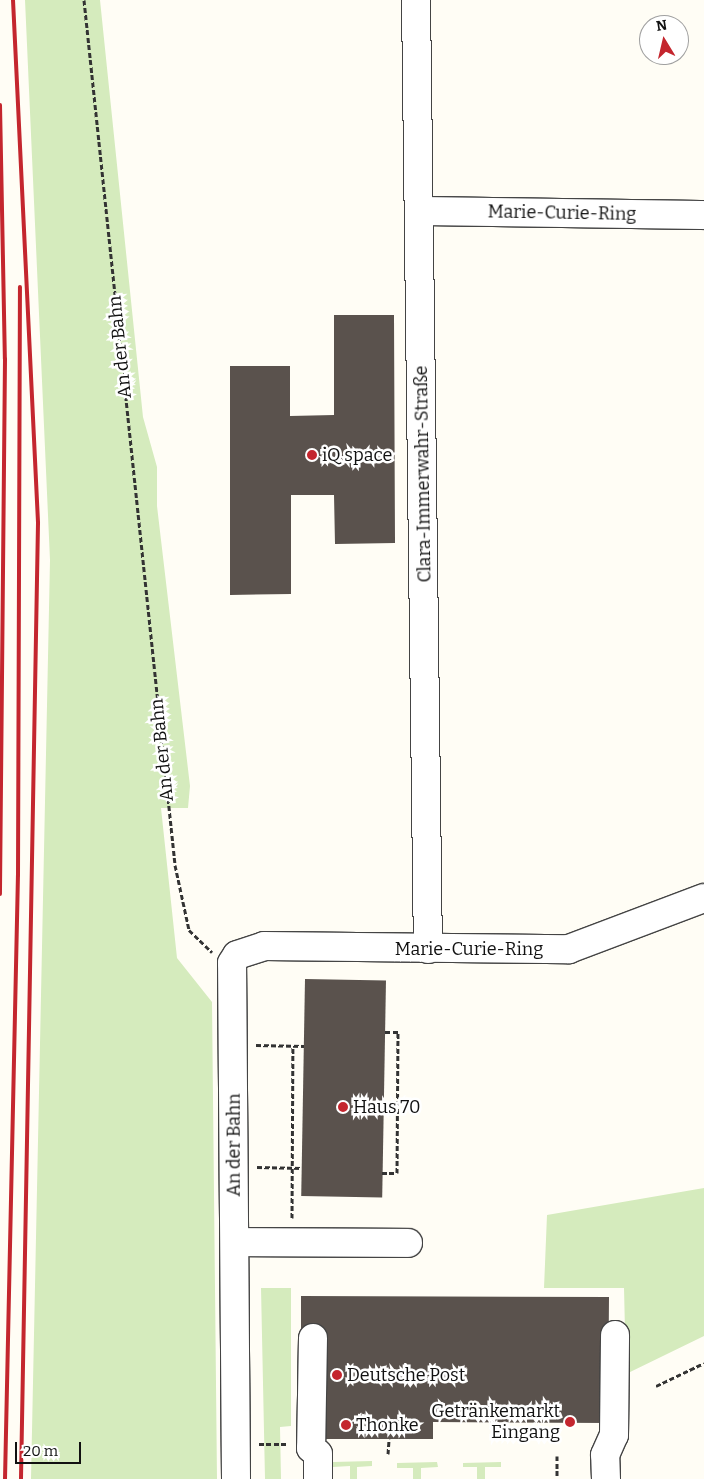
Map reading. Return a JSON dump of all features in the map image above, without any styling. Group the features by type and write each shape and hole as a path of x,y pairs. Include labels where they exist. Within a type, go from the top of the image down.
{"street":[{"name":"Clara-Immerwahr-Straße","path":"416,0 428,949"},
{"name":"Marie-Curie-Ring","path":"420,211 704,215"},
{"name":"Marie-Curie-Ring","path":"232,964 247,949 264,946 428,949 569,948 704,898"},
{"name":"An der Bahn","path":"232,964 236,1479"},
{"path":"235,1242 408,1243"},
{"path":"606,1479 605,1455 614,1436 615,1335"},
{"path":"313,1338 312,1444 318,1454 318,1479"}],"path":[{"name":"An der Bahn","path":"84,0 175,865 189,930 202,947 232,964"},
{"path":"382,1173 397,1173 398,1032 385,1032"},
{"path":"233,1045 304,1046"},
{"path":"292,1242 293,1046"},
{"path":"234,1166 302,1168"},
{"path":"656,1386 704,1363"},
{"path":"388,1454 389,1439"},
{"path":"236,1444 312,1444"},
{"path":"557,1456 557,1479"}],"green space":[{"path":"25,0 100,0 143,417 157,467 157,506 190,786 188,808 161,808 177,958 212,1002 217,1479 31,1479 50,560"},
{"path":"704,1188 704,1336 626,1374 624,1288 544,1288 547,1215"},
{"path":"261,1288 291,1288 291,1426 280,1427 281,1479 265,1479"},
{"path":"372,1461 372,1466 357,1467 357,1479 350,1479 350,1466 333,1467 333,1462"},
{"path":"437,1462 438,1467 421,1468 421,1479 413,1479 413,1468 397,1468 397,1463"},
{"path":"501,1462 501,1467 485,1467 485,1479 477,1479 477,1467 463,1467 463,1463"}],"building":[{"name":"iQ space","path":"334,315 394,315 395,543 335,544 334,495 291,495 291,594 230,595 230,366 290,366 290,416 334,415"},
{"name":"Haus 70","path":"305,979 386,980 382,1197 301,1196"},
{"path":"301,1296 609,1297 608,1423 433,1422 433,1439 320,1439 320,1330 301,1330"}],"railway":[{"path":"13,0 38,523 21,1479"},
{"path":"0,105 5,359 0,894"},
{"path":"5,1479 18,875 20,287"}],"place":[{"name":"iQ space","path":"312,455"},
{"name":"Haus 70","path":"343,1107"},
{"name":"Deutsche Post","path":"337,1375"},
{"name":"Getränkemarkt Eingang","path":"570,1422"},
{"name":"Thonke","path":"346,1425"}]}
